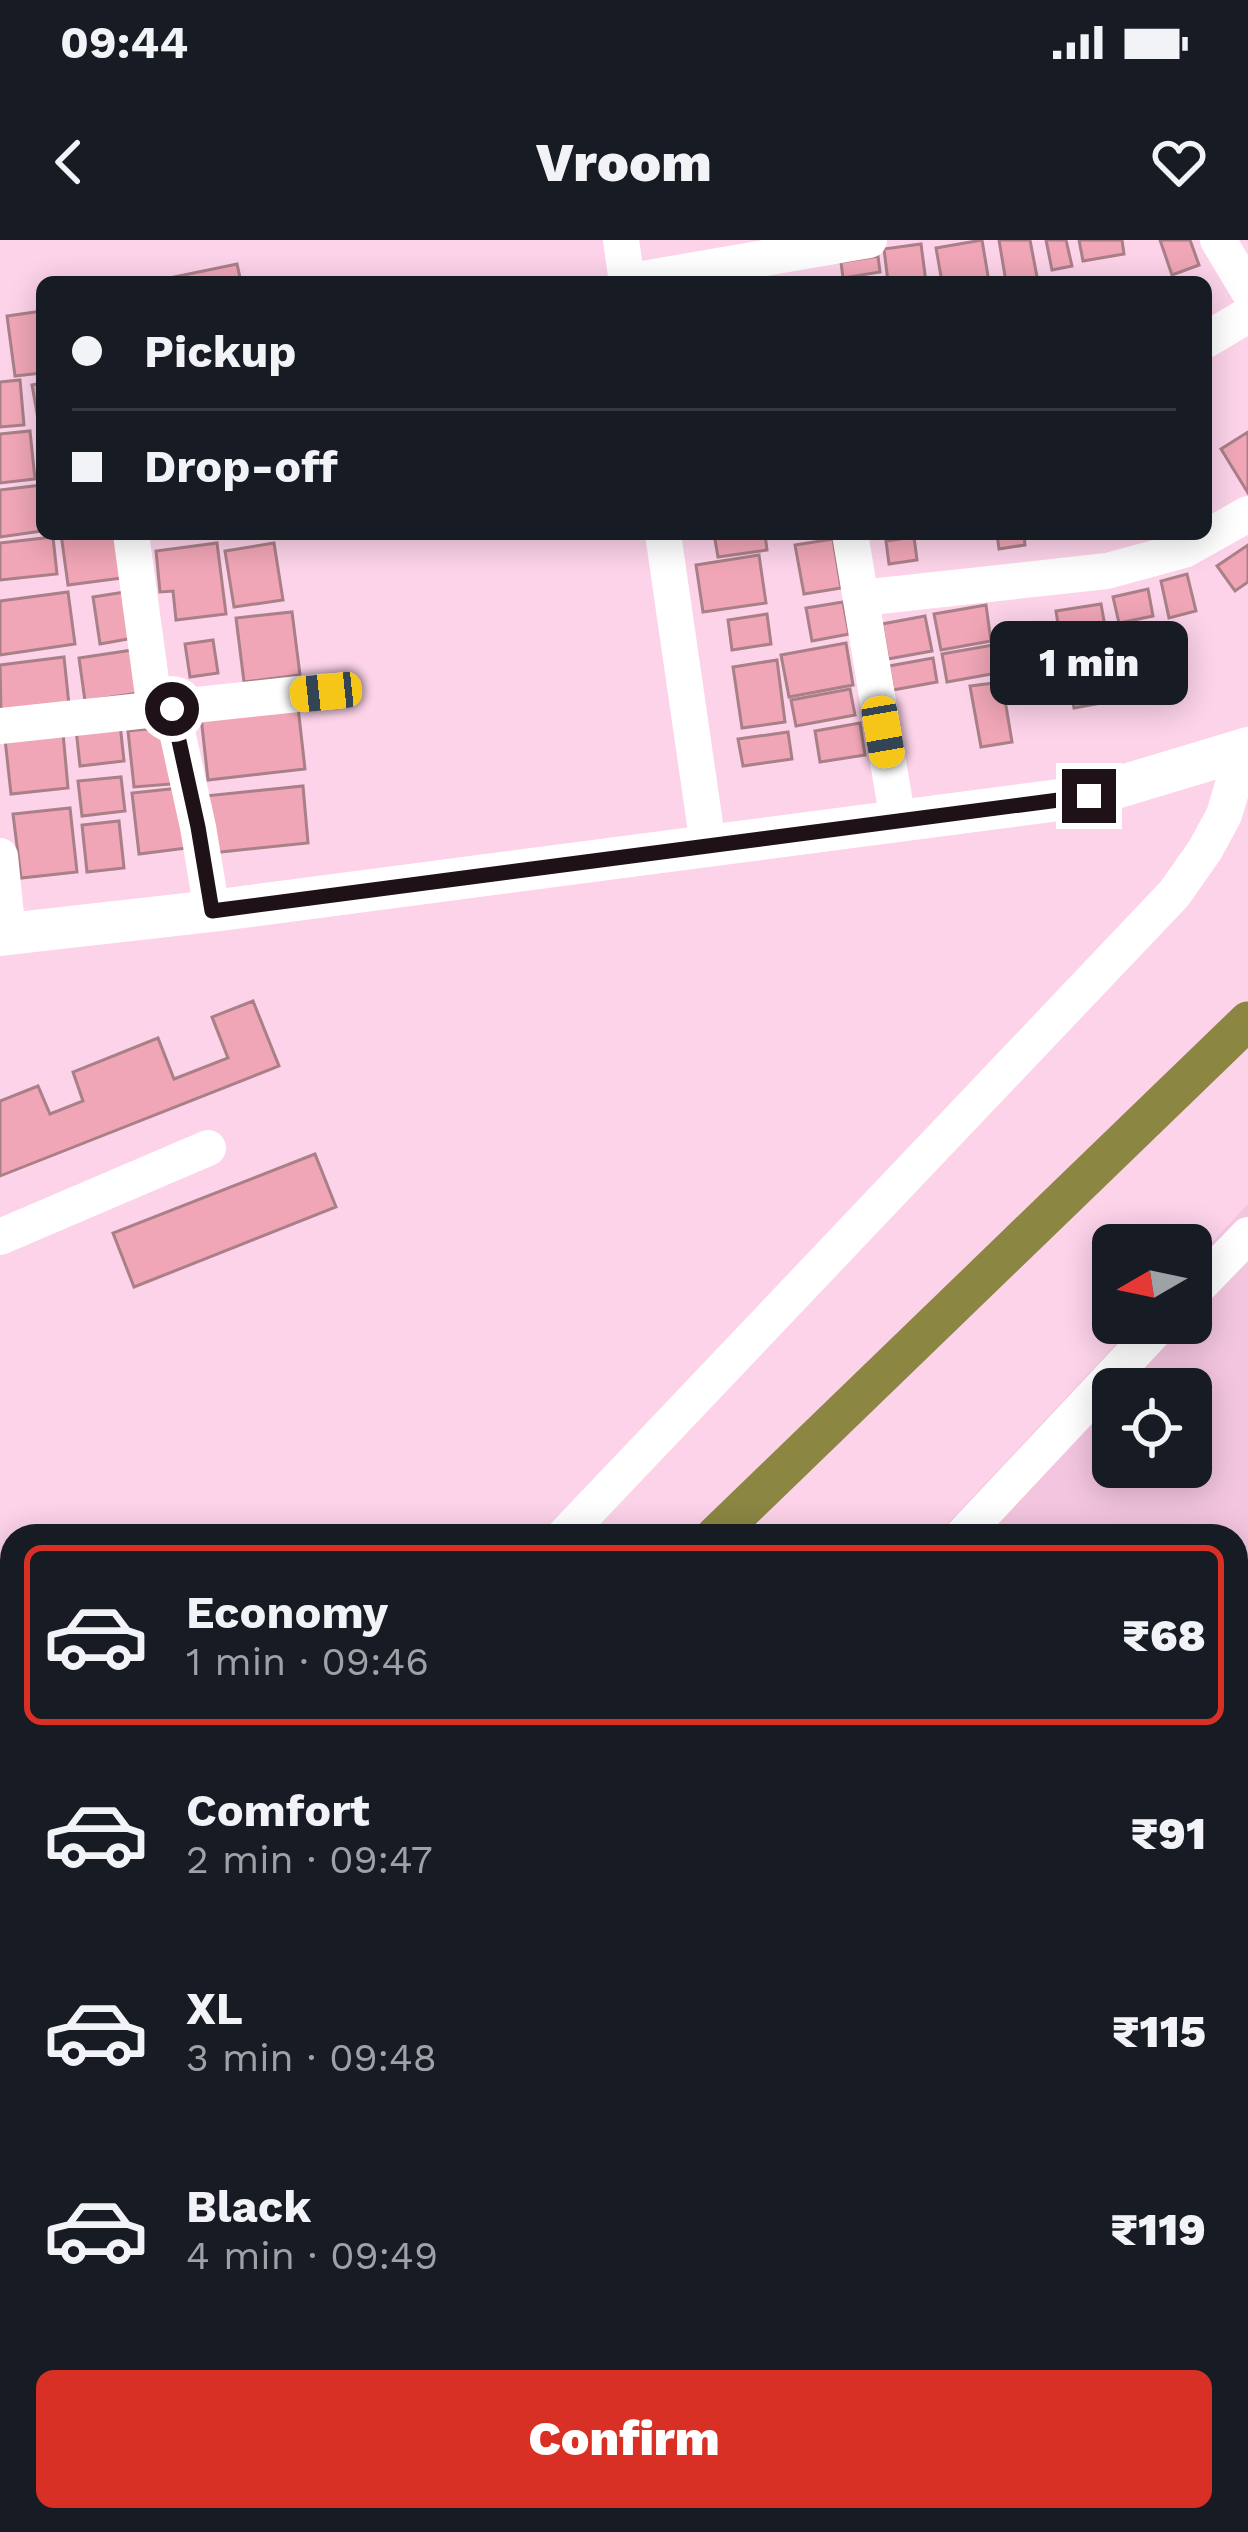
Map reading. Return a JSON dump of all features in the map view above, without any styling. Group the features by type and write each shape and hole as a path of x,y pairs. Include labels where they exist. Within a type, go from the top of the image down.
{"street":[{"path":"621,240 625,276"},
{"path":"670,276 810,257 868,240"},
{"path":"1218,240 1248,290"},
{"path":"1212,336 1248,315"},
{"path":"1212,534 1248,514"},
{"path":"132,540 164,709 198,827 212,911"},
{"path":"664,540 708,845"},
{"path":"851,540 898,820"},
{"path":"861,598 1107,571 1184,550 1202,540"},
{"path":"0,726 326,692"},
{"path":"0,856 4,935 1089,796 1245,750"},
{"path":"576,1524 1174,894 1224,815 1245,750"},
{"path":"0,1237 208,1148"},
{"path":"1212,1272 1248,1235"},
{"path":"973,1524 1142,1344"}],"shaded area":[{"path":"1248,1204 1248,1524 947,1524 1092,1370 1092,1488 1212,1488 1212,1368 1094,1368 1116,1344 1212,1344 1212,1243"}],"building":[{"path":"982,240 988,276 941,276 936,248"},
{"path":"999,240 1030,240 1037,276 1005,276"},
{"path":"1046,240 1066,240 1072,266 1052,270"},
{"path":"1079,240 1122,240 1124,254 1083,261"},
{"path":"1160,240 1190,240 1199,265 1172,275"},
{"path":"921,244 925,276 887,276 884,249"},
{"path":"878,256 880,272 843,276 841,262"},
{"path":"237,264 240,276 179,276"},
{"path":"36,312 36,374 15,376 7,316"},
{"path":"20,380 24,425 0,427 0,382"},
{"path":"30,431 35,479 0,483 0,434"},
{"path":"1248,432 1248,493 1221,449"},
{"path":"36,486 36,532 0,537 0,490"},
{"path":"53,540 57,574 0,580 0,543"},
{"path":"62,540 117,540 122,578 68,585"},
{"path":"715,540 766,540 767,550 718,557"},
{"path":"833,540 841,588 804,594 795,545"},
{"path":"914,540 917,560 889,564 886,541"},
{"path":"998,540 1025,540 1025,545 999,549"},
{"path":"217,543 226,614 176,620 173,591 160,592 156,551"},
{"path":"274,543 283,600 234,607 225,551"},
{"path":"1248,545 1248,582 1235,591 1217,566"},
{"path":"759,555 766,603 703,612 696,565"},
{"path":"1187,574 1196,611 1169,618 1161,581"},
{"path":"1148,589 1153,616 1119,623 1113,597"},
{"path":"131,591 139,637 100,644 93,597"},
{"path":"68,592 75,644 0,655 0,601"},
{"path":"843,602 849,634 812,641 806,608"},
{"path":"1101,604 1108,643 1062,651 1056,611"},
{"path":"986,605 991,641 941,650 934,614"},
{"path":"292,612 300,675 244,682 236,618"},
{"path":"767,614 771,644 732,650 728,620"},
{"path":"925,616 932,651 888,659 882,624"},
{"path":"213,640 218,673 190,677 185,644"},
{"path":"846,643 853,685 789,697 781,655"},
{"path":"993,645 997,673 947,682 942,654"},
{"path":"139,649 145,692 85,701 79,658"},
{"path":"1162,652 1169,690 1134,696 1127,659"},
{"path":"64,657 69,705 1,713 0,665"},
{"path":"933,658 937,682 893,690 889,666"},
{"path":"777,660 785,722 742,728 733,667"},
{"path":"1093,660 1101,703 1074,708 1066,665"},
{"path":"1002,682 1012,742 981,747 970,686"},
{"path":"850,689 855,715 796,726 791,700"},
{"path":"298,707 305,769 208,780 201,717"},
{"path":"860,723 865,755 820,762 815,731"},
{"path":"120,724 124,761 80,766 76,729"},
{"path":"166,727 172,784 134,787 128,731"},
{"path":"788,732 792,759 743,766 738,739"},
{"path":"63,733 68,788 11,794 5,739"},
{"path":"121,777 125,811 82,816 78,781"},
{"path":"303,786 308,843 211,853 205,796"},
{"path":"180,788 187,848 139,854 132,793"},
{"path":"70,808 77,872 21,878 13,814"},
{"path":"119,821 124,868 87,872 82,825"},
{"path":"253,1001 279,1066 0,1176 0,1101 38,1086 50,1114 83,1101 73,1072 158,1038 174,1079 228,1058 212,1017"},
{"path":"315,1154 336,1207 134,1287 113,1233"}],"waterway":[{"path":"727,1524 1248,1021"}],"route":[{"path":"172,709 212,911 1089,796"}]}
